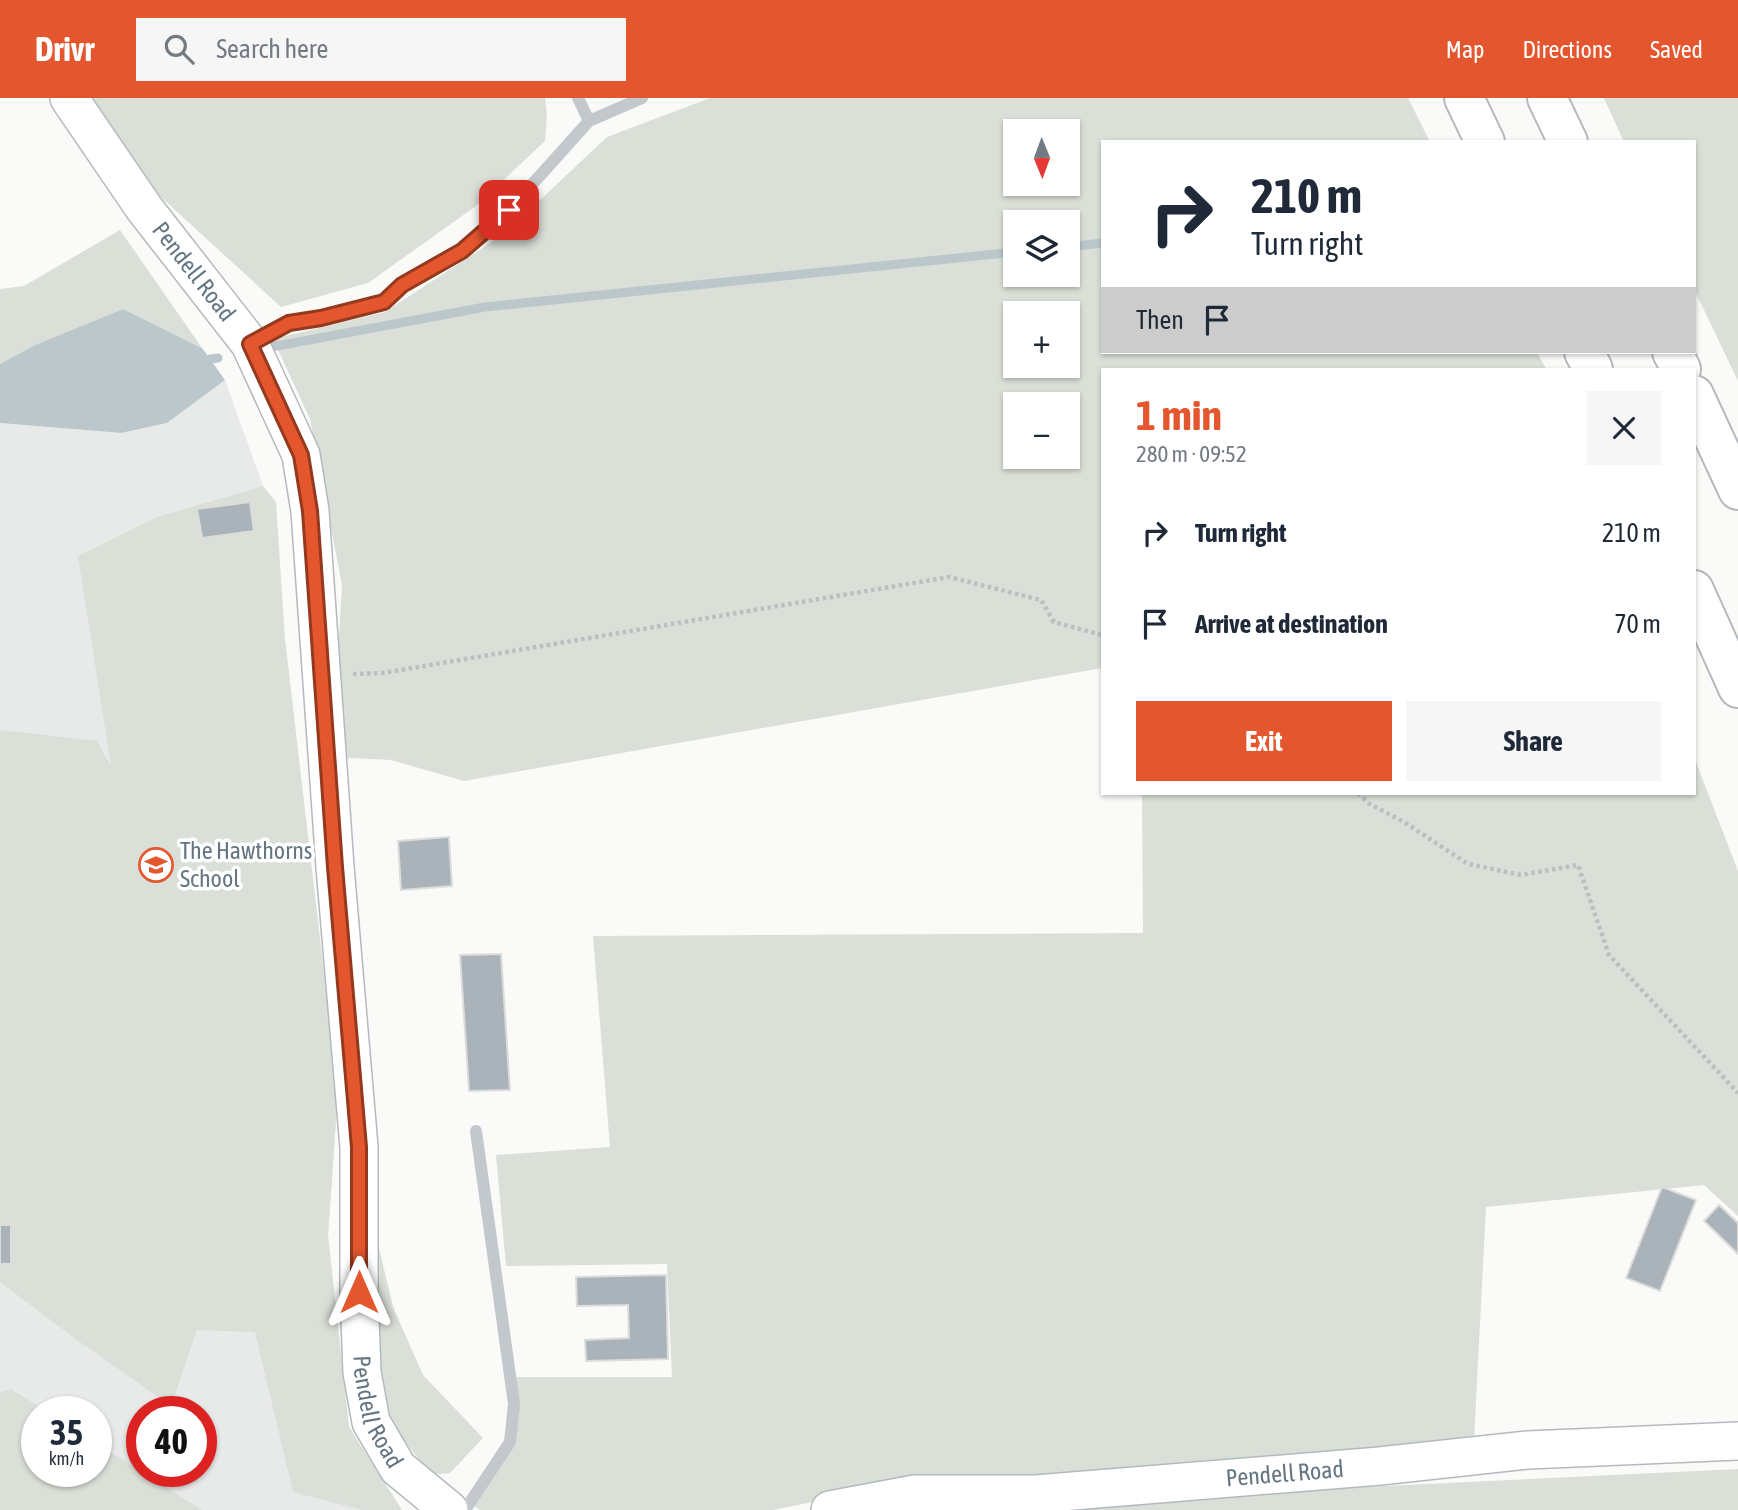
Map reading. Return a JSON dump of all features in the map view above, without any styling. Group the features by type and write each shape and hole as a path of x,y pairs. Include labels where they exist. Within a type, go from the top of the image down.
{"highway":[{"path":"1464,98 1484,140"},
{"path":"1547,98 1568,140"},
{"path":"1696,399 1738,490"},
{"path":"1696,594 1738,688"}],"street":[{"name":"Pendell Road","path":"69,98 144,208 250,344 301,455 310,511 335,867 359,1147 362,1372 371,1422 398,1468 450,1510"},
{"name":"Pendell Road","path":"830,1510 915,1494 1036,1493 1380,1466 1528,1450 1738,1441"}],"lane":[{"path":"578,98 589,121"},
{"path":"250,344 289,323 384,302 402,285 462,251 509,210 589,121 642,98"},
{"path":"450,1510 510,1442 514,1405 476,1131"}],"path":[{"path":"383,673 949,577 1041,600 1054,622 1101,635"},
{"path":"1360,795 1368,803 1404,822 1468,864 1521,875 1577,865 1609,955 1738,1093"}],"shaded area":[{"path":"81,98 545,98 547,116 545,141 476,206 368,283 281,307 139,177"},
{"path":"710,98 1408,98 1429,140 1101,140 1101,354 1538,354 1545,368 1101,368 1101,668 464,781 391,760 332,757 342,585 310,419 273,339 385,312 504,234 607,137"},
{"path":"1604,98 1738,98 1738,381 1696,293 1696,140 1623,140"},
{"path":"120,230 202,348 123,309 35,345 0,364 0,289 24,286"},
{"path":"123,309 202,348 225,380 167,423 121,433 0,423 0,364 35,345"},
{"name":"The Hawthorns School","path":"225,380 263,486 158,517 338,1092 328,1235 349,1427 402,1510 0,1510 0,423 121,433 167,423"},
{"name":"The Hawthorns School","path":"263,486 276,502 285,639 338,1092 328,1235 349,1427 402,1510 362,1510 293,1492 255,1332 197,1330 174,1396 157,1396 0,1282 0,730 97,741 111,766 78,556 157,517","holes":["250,502 254,531 201,538 197,509"]},
{"path":"1696,762 1738,871 1738,1216 1704,1185 1486,1207 1474,1440 1205,1461 1185,1474 952,1474 773,1510 480,1510 469,1503 510,1442 510,1377 672,1377 667,1264 506,1266 496,1155 610,1147 593,936 1143,933 1142,795 1696,795"},
{"path":"375,1231 393,1307 423,1375 483,1438 450,1473 431,1475 393,1426 374,1352"},
{"path":"11,1389 22,1396 21,1487 112,1487 112,1453 126,1462 126,1487 166,1487 202,1510 0,1510 0,1393"},
{"path":"1738,1469 1738,1510 951,1510 967,1506"}],"building":[{"path":"250,502 254,531 202,538 197,509"},
{"path":"449,837 452,886 401,890 398,841"},
{"path":"501,954 510,1090 469,1091 460,955"},
{"path":"1662,1187 1696,1200 1660,1291 1626,1278"},
{"path":"1719,1205 1738,1223 1738,1254 1704,1221"},
{"path":"0,1225 11,1225 11,1264 0,1264"},
{"path":"666,1275 668,1359 586,1361 585,1340 629,1338 628,1305 577,1306 576,1277"}],"waterway":[{"path":"1080,246 1101,243"},
{"path":"266,348 485,307 1003,253"},
{"path":"210,359 218,358"}],"place":[{"name":"The Hawthorns School","path":"156,865"}],"route":[{"path":"359,1292 359,1147 335,867 310,511 301,455 250,344 289,323 384,302 402,285 462,251 509,210"}]}
